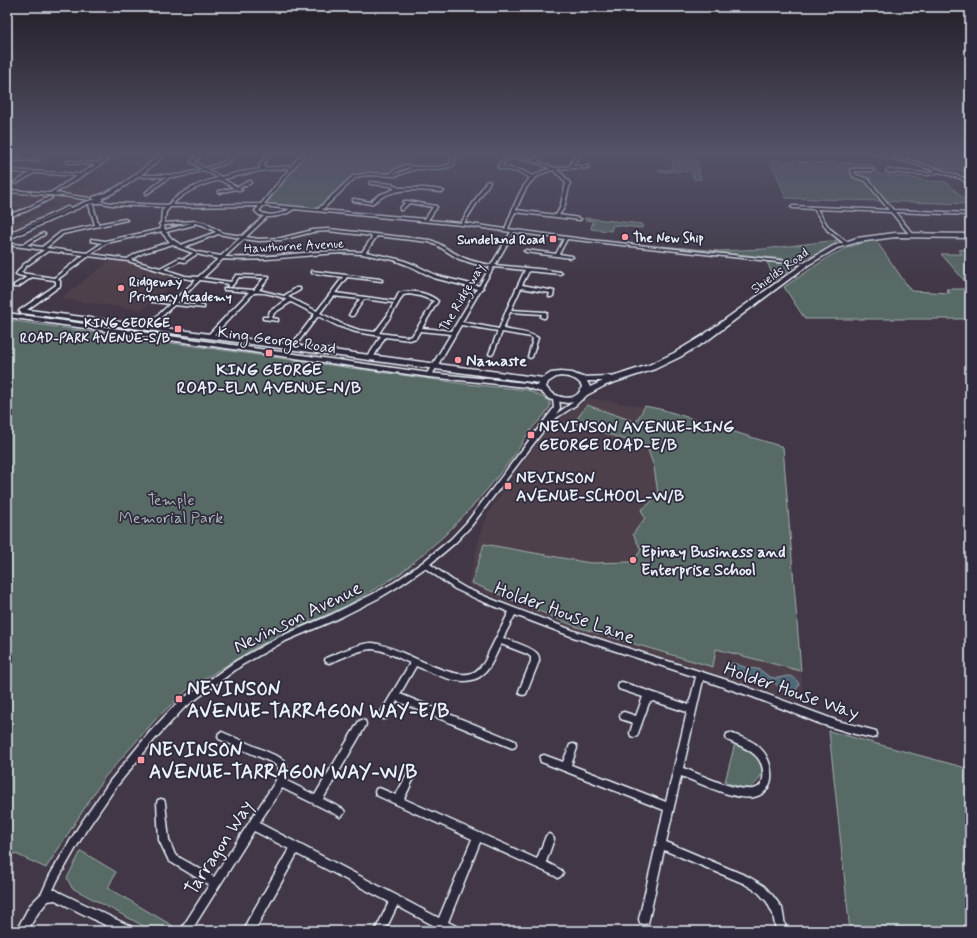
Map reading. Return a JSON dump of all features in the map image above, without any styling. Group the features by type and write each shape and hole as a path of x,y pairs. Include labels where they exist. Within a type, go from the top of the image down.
{"highway":[{"name":"Shields Road","path":"583,395 618,377 652,367 677,355 705,338 806,264 820,255 846,243 877,236 911,234 970,236"},
{"name":"King George Road","path":"8,312 22,311 210,336 429,375 526,385 544,390"},
{"name":"King George Road","path":"8,312 156,336 289,351 370,358 544,381"},
{"path":"126,332 134,326"},
{"path":"156,336 163,330"},
{"path":"569,374 581,379 586,386 583,395 569,400 556,399 546,394 542,387 544,381 554,375 569,374"},
{"name":"Shields Road","path":"581,379 618,377"}],"main road":[{"path":"7,238 21,230 103,197"}],"street":[{"path":"7,216 26,210 49,197"},
{"path":"55,197 89,202 97,226"},
{"path":"179,197 169,206 162,218 161,224 163,231 172,243 196,254"},
{"path":"268,197 257,211 260,214 280,214 293,208"},
{"path":"319,210 333,197"},
{"path":"362,214 371,203 379,197"},
{"path":"462,224 479,197"},
{"path":"506,230 521,197"},
{"path":"557,216 562,208 565,197"},
{"path":"881,197 911,234"},
{"path":"98,200 117,204 169,206 261,205 319,210 426,220 566,238 806,264"},
{"path":"354,200 371,203"},
{"path":"401,209 406,202 433,206 433,210 426,220"},
{"path":"794,207 970,214"},
{"path":"815,208 828,229 846,243"},
{"path":"515,211 579,219"},
{"path":"134,326 158,318 267,215"},
{"path":"42,249 59,235 66,232 125,220"},
{"path":"161,224 198,222 206,225 217,233 259,240 280,238 321,230 430,241 438,243 459,258 492,266 527,270 543,270 560,273"},
{"path":"92,240 105,242 163,231 198,222"},
{"path":"7,235 21,230"},
{"name":"The Ridgeway","path":"429,375 513,231"},
{"path":"180,247 217,233"},
{"path":"23,246 43,234"},
{"path":"363,253 376,235"},
{"path":"557,255 566,238"},
{"path":"48,249 24,266 18,274 55,279 105,242"},
{"path":"128,260 142,252 172,243"},
{"path":"7,244 128,260 160,270 199,279 232,283"},
{"path":"526,251 571,257"},
{"name":"Hawthorne Avenue","path":"196,254 222,258 259,259 326,252 363,253 407,263 434,276 480,288"},
{"path":"160,270 180,259 184,261 196,254"},
{"path":"491,354 508,311 527,270"},
{"path":"313,272 380,280"},
{"path":"16,286 31,276"},
{"path":"210,336 254,291 267,277 238,276 226,289 254,291 288,299 340,325 376,334 410,339 414,337 436,301 409,292 401,294 395,302 389,316 376,334"},
{"path":"289,351 346,276"},
{"path":"22,311 58,285 58,281 55,279"},
{"path":"520,286 552,292 551,296"},
{"path":"276,320 267,318 272,312 300,290 290,288"},
{"path":"332,294 395,302"},
{"path":"351,315 363,298"},
{"path":"154,301 174,303 197,309 203,299"},
{"path":"458,311 466,312"},
{"path":"508,311 523,313 530,311 545,314 543,317"},
{"path":"158,318 163,330"},
{"path":"459,323 532,336 536,338 530,357"},
{"path":"419,329 454,332"},
{"path":"370,358 384,335"},
{"name":"Nevinson Avenue","path":"547,422 574,404 583,395"},
{"name":"Nevinson Avenue","path":"21,931 34,909 46,896 53,878 82,829 113,784 147,742 181,706 239,663 280,640 334,617 376,596 397,584 425,564 469,524 557,408 556,399"},
{"name":"Holder House Lane","path":"425,564 456,586 472,595 591,640 700,675"},
{"path":"329,660 372,645 459,677 471,677 479,673 486,666 513,611"},
{"path":"499,640 530,652 535,656 535,661 523,691"},
{"path":"384,715 415,661"},
{"path":"644,919 700,675"},
{"name":"Holder House Way","path":"700,675 738,687 801,712 862,732 873,734"},
{"path":"622,686 692,710"},
{"path":"395,696 512,744"},
{"path":"634,732 646,700 653,697"},
{"path":"624,716 638,721"},
{"path":"317,801 362,724"},
{"path":"222,736 276,760 282,765 280,782 340,812"},
{"path":"678,770 732,790 745,793 756,793 764,788 768,778 768,768 764,758 757,750 747,744 730,738"},
{"path":"566,768 573,748"},
{"path":"544,759 670,808"},
{"path":"398,801 411,776"},
{"name":"Tarragon Way","path":"185,931 280,782"},
{"path":"379,792 558,873"},
{"path":"161,803 164,840 172,858 215,884"},
{"path":"253,825 454,931"},
{"path":"442,924 478,837"},
{"path":"540,865 548,839"},
{"path":"661,844 746,880 761,889 770,899 778,912 781,931"},
{"path":"251,926 296,848"},
{"path":"46,896 56,895 126,931"},
{"path":"380,931 395,899"}],"shaded area":[{"path":"24,197 92,197 84,202 7,237 7,225 58,205 39,200 27,208 9,206"},
{"name":"Ridgeway Primary Academy","path":"112,259 181,277 142,310 60,299"},
{"name":"Epinay Business and Enterprise School","path":"589,398 664,410 783,447 804,704 715,674 584,633 502,600 468,584 480,536 488,513 548,428"}],"green space":[{"path":"272,197 332,197 319,209 266,204"},
{"path":"786,197 962,197 970,204 786,198"},
{"path":"585,218 642,224 642,228 613,225 611,231 591,229 593,221 585,220"},
{"path":"875,239 911,291 950,293 946,289 970,289 970,319 805,319 784,287 830,256 849,247"},
{"path":"838,240 840,243 803,261 661,246 719,251 764,249"},
{"path":"970,249 970,287 941,254 962,254 959,250"},
{"path":"767,262 790,264 793,267 775,280"},
{"name":"Temple Memorial Park","path":"7,320 466,384 528,390 548,400 550,402 550,407 524,439 516,453 469,510 444,536 400,574 350,604 256,647 188,689 156,719 104,778 46,868 7,850"},
{"name":"Epinay Business and Enterprise School","path":"587,405 636,422 645,406 664,410 783,447 801,671 716,649 713,667 577,627 472,583 484,544 590,563 630,562 641,550 633,534 645,518 641,510 658,494 654,467 647,447 574,423"},
{"path":"829,731 970,769 970,931 850,931"},
{"path":"735,743 753,750 761,762 762,772 758,781 750,788 740,787 725,782"},
{"path":"81,851 116,872 108,888 180,930 153,931 72,888 67,878"}],"water":[{"path":"733,663 746,668 758,669 774,678 790,676 793,677 799,684 794,692 785,690 774,683 759,682 744,672 732,671 729,668"}],"place":[{"name":"The New Ship","path":"625,237"},
{"name":"Sundeland Road","path":"553,239"},
{"name":"Ridgeway Primary Academy","path":"121,288"},
{"name":"KING GEORGE ROAD-PARK AVENUE-S/B","path":"178,329"},
{"name":"KING GEORGE ROAD-ELM AVENUE-N/B","path":"269,353"},
{"name":"Namaste","path":"458,360"},
{"name":"NEVINSON AVENUE-KING GEORGE ROAD-E/B","path":"531,435"},
{"name":"NEVINSON AVENUE-SCHOOL-W/B","path":"508,486"},
{"name":"Epinay Business and Enterprise School","path":"633,560"},
{"name":"NEVINSON AVENUE-TARRAGON WAY-E/B","path":"179,699"},
{"name":"NEVINSON AVENUE-TARRAGON WAY-W/B","path":"141,760"}]}
